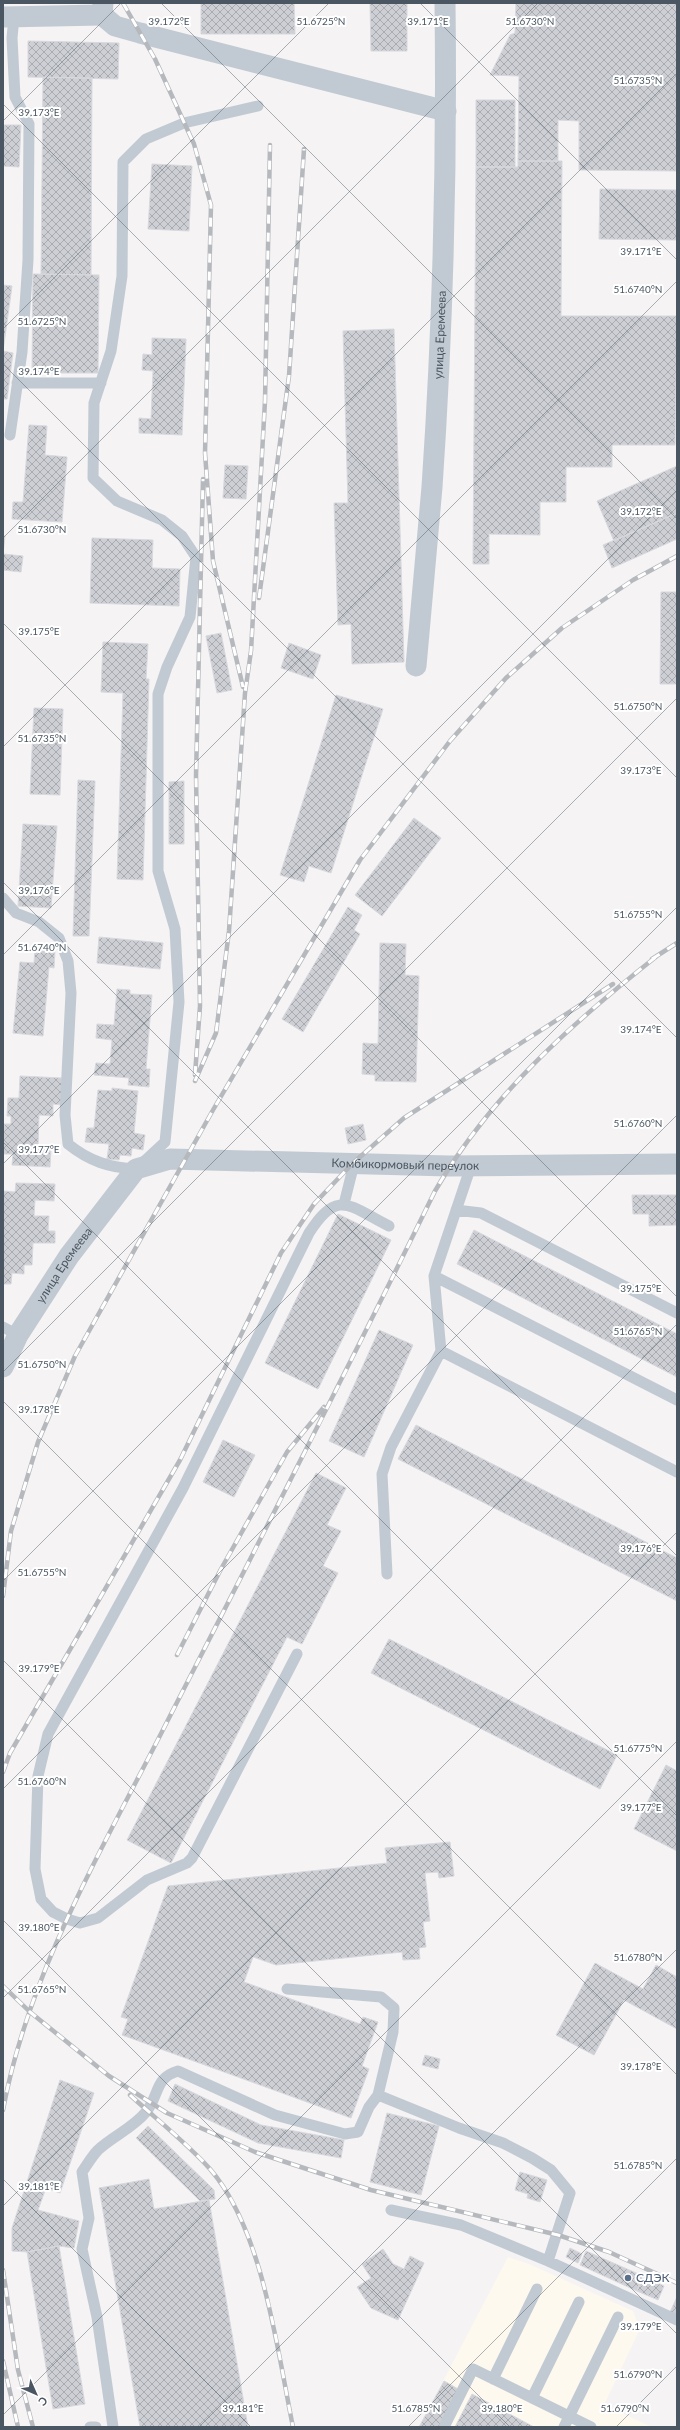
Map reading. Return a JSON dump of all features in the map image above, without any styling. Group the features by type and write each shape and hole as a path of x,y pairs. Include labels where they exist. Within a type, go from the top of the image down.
{"street":[{"name":"улица Еремеева","path":"416,666 432,488 438,385 446,111 445,3"},
{"path":"8,17 102,9 115,26 446,111"},
{"name":"Комбикормовый переулок","path":"136,1169 170,1159 471,1166 677,1164"},
{"name":"улица Еремеева","path":"3,1368 8,1336 136,1169"}],"lane":[{"path":"8,17 12,38 15,97 29,124 28,260 22,352 10,435"},
{"path":"3,898 16,913 39,922 59,938 68,961 71,993 66,1115 68,1144 83,1156 109,1166 136,1169 165,1142 166,1135 178,1002 175,929 158,871 158,694 167,667 190,617 196,557 182,536 162,520 117,501 93,478 94,403 111,351 122,276 123,162 146,139 184,123 258,106"},
{"path":"17,384 100,383"},
{"path":"344,1204 354,1164"},
{"path":"387,1574 382,1474 391,1447 441,1351 434,1276 471,1166"},
{"path":"297,1654 192,1858 182,1866 147,1880 98,1918 80,1923 52,1912 41,1899 35,1869 38,1776 48,1734 183,1488 309,1233 322,1214 333,1206 344,1204 389,1226"},
{"path":"456,1210 481,1213 677,1313"},
{"path":"434,1276 677,1400"},
{"path":"441,1351 677,1472"},
{"path":"112,2427 97,2317 82,2249 89,2218 82,2172 97,2151 140,2118 152,2104 159,2084 168,2074 178,2072 275,2115 345,2134 358,2132 369,2107 378,2095 393,2032 394,2008 381,1998 287,1989"},
{"path":"378,2095 459,2128 503,2143 550,2170 570,2193 548,2261"},
{"path":"391,2210 461,2225 548,2261 677,2320"},
{"path":"493,2379 537,2290"},
{"path":"532,2398 579,2302"},
{"path":"564,2427 618,2317"},
{"path":"444,2427 473,2369 591,2427"},
{"path":"90,2427 96,2427"}],"shaded area":[{"path":"508,2257 529,2264 633,2311 640,2329 604,2405 652,2427 419,2427"}],"building":[{"path":"201,3 294,3 295,34 201,34"},
{"path":"370,3 407,3 407,51 371,51"},
{"path":"516,3 677,3 677,171 579,170 579,121 558,120 558,161 518,161 519,76 490,75 510,35 515,33"},
{"path":"28,41 119,43 118,79 28,77"},
{"path":"43,77 92,78 91,275 41,274"},
{"path":"476,100 515,100 515,167 476,167"},
{"path":"3,125 21,125 19,167 3,166"},
{"path":"518,161 562,161 561,316 677,316 675,445 612,445 612,467 566,467 566,502 540,502 540,535 489,534 489,564 473,564 476,167 518,167"},
{"path":"152,164 192,166 189,231 148,229"},
{"path":"600,189 677,190 677,240 599,239"},
{"path":"33,274 99,275 98,373 32,373"},
{"path":"3,285 12,286 3,351"},
{"path":"394,329 404,662 352,664 351,624 338,625 334,503 348,503 343,331"},
{"path":"152,338 186,339 182,435 139,433 139,418 151,419 153,371 142,370 143,354 152,355"},
{"path":"3,351 13,353 7,399 3,399"},
{"path":"29,425 47,426 45,455 67,457 62,522 12,519 13,502 23,502"},
{"path":"225,465 248,466 246,499 223,498"},
{"path":"677,466 677,513 614,541 597,501"},
{"path":"677,513 677,539 612,568 603,545"},
{"path":"3,536 5,536 3,554"},
{"path":"92,538 153,540 152,568 180,569 179,606 90,603"},
{"path":"3,554 23,556 21,572 3,570"},
{"path":"661,592 677,592 677,684 660,684"},
{"path":"221,633 232,690 217,693 206,636"},
{"path":"103,642 148,644 146,679 149,679 143,880 117,879 123,693 101,692"},
{"path":"289,643 321,655 313,679 281,668"},
{"path":"336,695 383,709 331,873 309,866 304,882 280,875"},
{"path":"34,708 63,709 60,795 30,794"},
{"path":"78,780 95,781 89,936 73,936"},
{"path":"184,781 184,844 169,844 169,782"},
{"path":"414,818 441,838 382,916 355,895"},
{"path":"23,824 57,826 51,908 18,906"},
{"path":"348,907 362,915 354,930 360,934 303,1032 282,1019"},
{"path":"99,937 163,943 160,969 97,963"},
{"path":"380,943 406,944 405,975 419,976 416,1082 375,1081 375,1075 362,1074 363,1043 378,1044"},
{"path":"35,948 55,950 54,968 49,967 43,1036 13,1033 20,962 34,963"},
{"path":"117,989 130,990 130,994 152,995 146,1069 150,1069 149,1087 128,1085 129,1078 94,1075 96,1063 110,1064 112,1040 96,1038 97,1024 114,1025"},
{"path":"20,1076 62,1078 61,1105 53,1104 53,1116 39,1115 38,1147 51,1148 50,1167 12,1165 13,1154 3,1154 4,1124 11,1124 11,1116 7,1116 8,1098 19,1098"},
{"path":"112,1088 138,1091 134,1133 145,1135 143,1150 132,1148 131,1156 120,1155 119,1160 107,1159 109,1144 85,1142 87,1128 94,1128 98,1090 112,1091"},
{"path":"363,1124 366,1140 348,1144 345,1128"},
{"path":"16,1183 55,1184 54,1201 35,1200 34,1216 49,1216 48,1231 55,1231 55,1243 33,1243 32,1265 24,1265 24,1274 12,1273 11,1284 3,1284 3,1191 15,1192"},
{"path":"632,1195 677,1195 677,1225 649,1226 649,1214 633,1214"},
{"path":"338,1214 391,1240 318,1389 265,1363"},
{"path":"474,1230 677,1334 677,1377 457,1264"},
{"path":"379,1330 413,1345 364,1457 329,1441"},
{"path":"416,1425 677,1558 677,1601 398,1459"},
{"path":"223,1440 255,1455 234,1497 203,1482"},
{"path":"316,1473 346,1488 327,1525 341,1531 323,1566 338,1573 302,1644 287,1637 171,1863 127,1840"},
{"path":"389,1639 617,1755 600,1789 371,1673"},
{"path":"666,1765 677,1771 677,1851 634,1829"},
{"path":"450,1842 454,1876 439,1878 438,1872 425,1873 430,1921 423,1922 426,1947 419,1948 420,1959 403,1960 402,1952 276,1965 253,1957 244,1982 360,2024 363,2017 378,2022 362,2066 369,2069 351,2118 122,2035 128,2019 121,2017 168,1886 387,1863 385,1848"},
{"path":"595,1963 643,1989 656,1965 677,1977 677,2029 624,2000 594,2055 556,2035"},
{"path":"425,2055 440,2059 438,2069 422,2065"},
{"path":"60,2080 94,2093 60,2193 46,2188 38,2210 79,2221 74,2248 59,2246 27,2252 12,2251 12,2228"},
{"path":"175,2084 261,2125 344,2140 341,2158 258,2143 168,2101"},
{"path":"387,2113 439,2126 421,2195 370,2182"},
{"path":"148,2126 214,2190 215,2199 200,2201 136,2138"},
{"path":"520,2172 547,2180 540,2202 527,2198 528,2194 515,2190"},
{"path":"149,2179 154,2209 209,2200 248,2427 140,2427 99,2188"},
{"path":"59,2246 85,2404 53,2409 27,2252"},
{"path":"570,2248 582,2254 578,2263 566,2257"},
{"path":"383,2249 393,2264 404,2269 410,2256 424,2263 398,2320 371,2308 357,2287 371,2278 362,2264"},
{"path":"586,2251 643,2276 637,2291 580,2265"},
{"path":"643,2276 664,2286 658,2300 637,2291"},
{"path":"677,2297 677,2315 670,2312"},
{"path":"444,2381 460,2390 439,2427 419,2427"},
{"path":"472,2394 534,2427 455,2427"}],"railway":[{"path":"123,3 155,59 194,144 211,205 205,453 213,561 243,687"},
{"path":"195,1081 216,1033 229,931 245,693 251,651 265,401 270,145"},
{"path":"259,598 289,376 304,149"},
{"path":"195,1075 200,1006 196,776 203,479"},
{"path":"3,1596 11,1531 38,1442 75,1356 213,1110 360,860 450,741 506,678 562,628 633,580 677,556"},
{"path":"652,959 677,943"},
{"path":"3,2110 15,2058 31,2007 50,1957 72,1908 304,1454 435,1191 457,1156 481,1124 534,1063 594,1008 657,956"},
{"path":"3,1772 10,1753 180,1460 281,1253 314,1204 352,1164 404,1118 613,984"},
{"path":"177,1655 221,1569 287,1452 324,1407"},
{"path":"3,1986 30,2012 109,2076 167,2113 255,2152 371,2190 558,2235 609,2252 677,2283"},
{"path":"130,2095 182,2141 210,2169 228,2194 243,2224 255,2257 274,2327 293,2427"},
{"path":"3,2270 18,2370 33,2427"},
{"path":"3,2361 18,2427"}],"place":[{"name":"СДЭК","path":"628,2278"}]}
